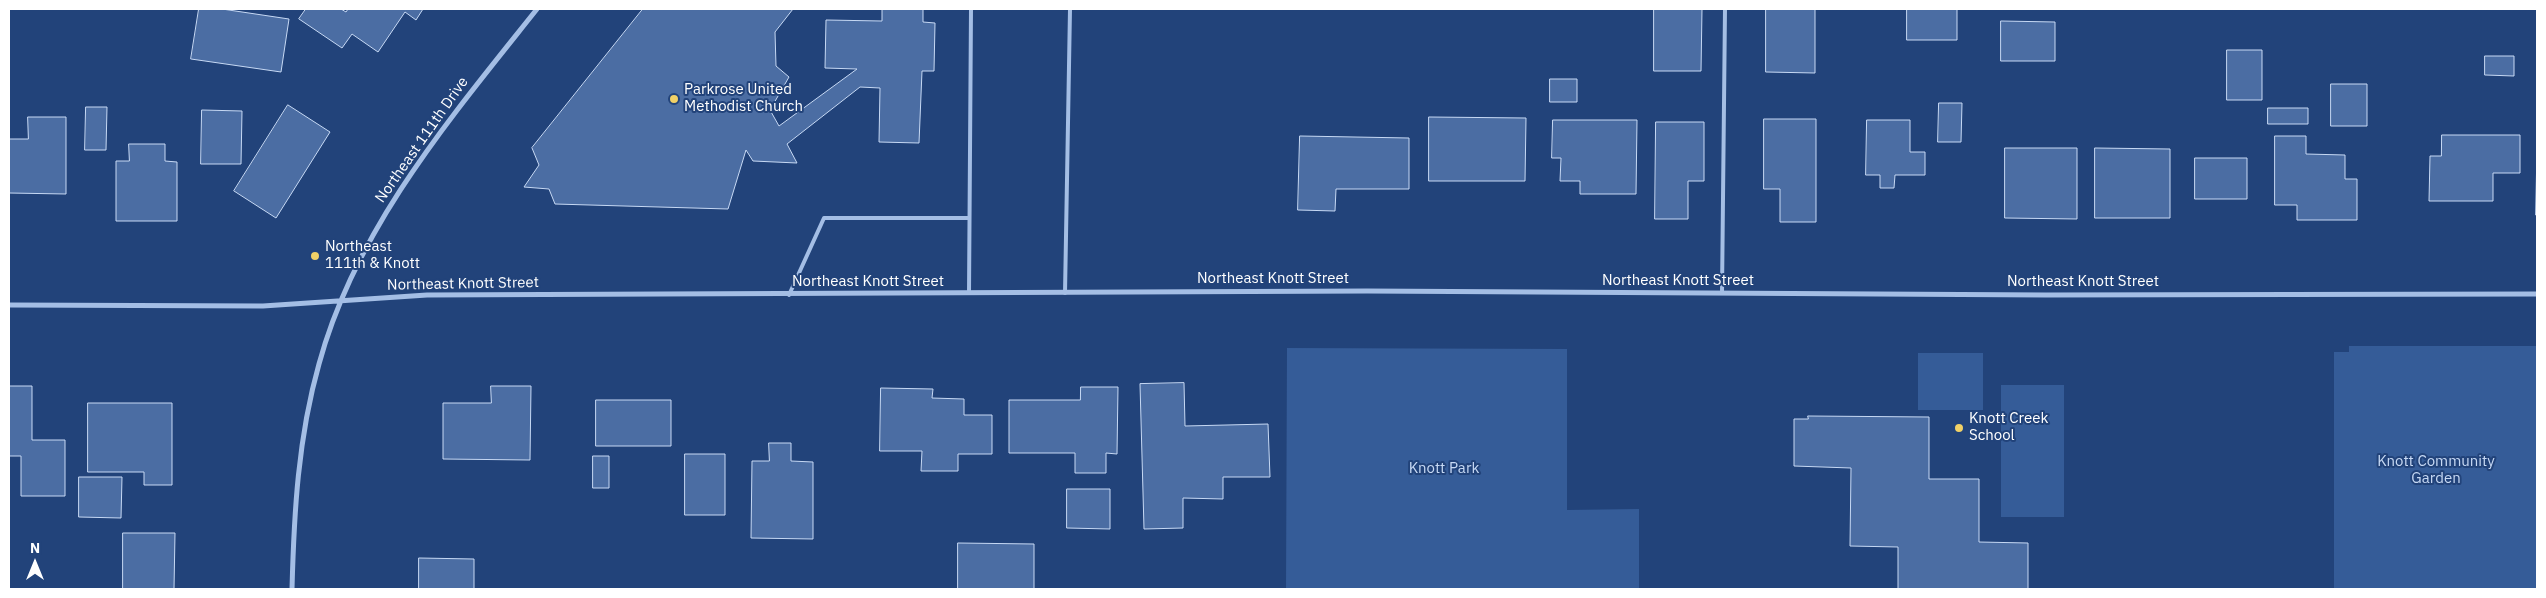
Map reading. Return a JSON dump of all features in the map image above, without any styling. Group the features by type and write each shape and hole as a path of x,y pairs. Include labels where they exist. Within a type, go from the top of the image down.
{"street":[{"name":"Northeast 111th Drive","path":"292,589 296,498 306,415 319,363 341,301 386,212 417,166 537,9"},
{"name":"Northeast Knott Street","path":"9,305 263,306 427,295 790,295 1367,291 2537,294"}],"lane":[{"path":"969,293 971,9"},
{"path":"1066,293 1070,9"},
{"path":"1722,293 1725,9"},
{"path":"790,295 824,218 969,218"}],"green space":[{"name":"Knott Community Garden","path":"2349,346 2537,346 2537,589 2334,589 2334,352 2349,352"},
{"name":"Knott Park","path":"1287,348 1567,349 1567,510 1639,509 1639,589 1286,589"},
{"path":"1918,353 1983,353 1983,410 1918,410"},
{"path":"2001,385 2064,385 2064,517 2001,517"}],"building":[{"path":"199,9 222,9 289,19 281,72 191,59"},
{"path":"306,9 341,9 346,12 348,9 423,9 416,20 405,12 378,52 352,34 342,48 299,19"},
{"name":"Parkrose United Methodist Church","path":"643,9 793,9 775,32 776,66 789,77 770,110 779,126 857,69 825,68 826,20 882,21 882,9 923,9 923,22 935,23 934,71 922,71 919,143 879,142 880,88 860,87 787,144 797,163 753,161 746,150 728,209 555,204 549,189 524,187 539,165 532,148"},
{"path":"1654,9 1702,9 1701,71 1654,71"},
{"path":"1766,9 1815,9 1815,73 1766,72"},
{"path":"1907,9 1957,9 1957,40 1907,40"},
{"path":"2001,21 2055,22 2055,61 2001,61"},
{"path":"2227,50 2262,50 2262,100 2227,100"},
{"path":"2485,56 2514,56 2514,76 2485,75"},
{"path":"1550,79 1577,79 1577,102 1550,102"},
{"path":"2331,84 2367,84 2367,126 2331,126"},
{"path":"1939,103 1962,103 1961,142 1938,142"},
{"path":"288,105 330,132 276,218 234,191"},
{"path":"86,107 107,107 106,150 85,150"},
{"path":"2268,108 2308,108 2308,124 2268,124"},
{"path":"202,110 242,111 241,164 201,164"},
{"path":"28,117 66,117 66,194 9,193 9,139 28,139"},
{"path":"1429,117 1526,118 1525,181 1429,181"},
{"path":"1764,119 1816,119 1816,222 1780,222 1780,189 1764,189"},
{"path":"1553,120 1637,120 1636,194 1580,194 1580,181 1560,181 1561,158 1552,158"},
{"path":"1867,120 1910,120 1910,152 1925,152 1925,175 1895,175 1894,188 1880,188 1880,175 1866,175"},
{"path":"1656,122 1704,122 1704,181 1688,181 1688,219 1655,219"},
{"path":"2442,135 2520,135 2520,173 2493,173 2493,201 2429,201 2430,156 2441,156"},
{"path":"1300,136 1409,138 1409,189 1336,189 1335,211 1298,210"},
{"path":"2275,136 2306,136 2306,154 2345,155 2345,179 2357,179 2357,220 2297,220 2297,205 2275,205"},
{"path":"129,144 165,144 165,161 177,162 177,221 116,221 116,161 129,161"},
{"path":"2005,148 2077,148 2077,219 2005,218"},
{"path":"2095,148 2170,149 2170,218 2095,218"},
{"path":"2537,150 2537,215 2536,215"},
{"path":"2195,158 2247,158 2247,199 2195,199"},
{"path":"1184,383 1185,426 1268,424 1270,477 1223,477 1223,499 1183,498 1183,528 1144,529 1140,384"},
{"path":"9,386 32,386 32,440 65,440 65,496 21,496 21,456 9,456"},
{"path":"491,386 531,386 530,460 443,459 443,403 491,403"},
{"path":"1081,387 1118,387 1117,454 1106,453 1106,473 1075,473 1075,453 1009,453 1009,400 1080,400"},
{"path":"881,388 933,389 932,398 964,399 964,415 992,415 992,454 958,454 958,471 921,471 922,451 880,451"},
{"path":"596,400 671,400 671,446 596,446"},
{"path":"88,403 172,403 172,485 144,485 144,472 88,472"},
{"path":"1808,416 1929,417 1929,479 1979,479 1979,542 2028,543 2028,589 1898,589 1898,547 1850,546 1851,468 1794,466 1794,419 1808,419"},
{"path":"769,443 791,443 791,461 813,462 813,539 751,538 752,461 769,461"},
{"path":"685,454 725,454 725,515 685,515"},
{"path":"593,456 609,456 609,488 593,488"},
{"path":"79,477 122,477 121,518 79,517"},
{"path":"1067,489 1110,489 1110,529 1067,528"},
{"path":"123,533 175,533 174,589 123,589"},
{"path":"958,543 1034,544 1034,589 958,589"},
{"path":"419,558 474,559 474,589 419,589"}],"place":[{"name":"Parkrose United Methodist Church","path":"674,99"},
{"name":"Northeast 111th & Knott","path":"315,256"},
{"name":"Knott Creek School","path":"1959,428"}]}
